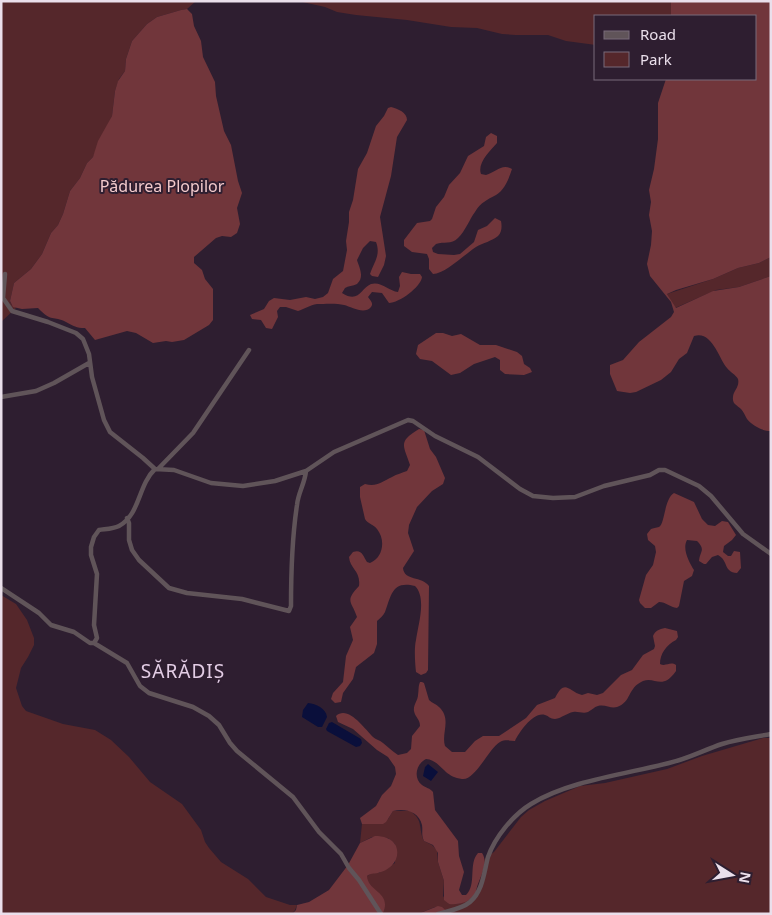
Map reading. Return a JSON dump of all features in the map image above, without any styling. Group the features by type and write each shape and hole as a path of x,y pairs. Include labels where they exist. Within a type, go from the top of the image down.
{"street":[{"path":"6,274 3,298 12,311 48,322 83,339 87,345 104,420 110,432 156,469 174,470 211,483 243,486 275,481 306,471 334,452 408,420 413,421 435,436 478,457 520,489 533,496 553,498 576,497 604,486 650,475 659,470 665,470 699,486 743,534 771,554"},
{"path":"94,643 97,638 94,625 97,574 91,555 94,537 99,530 120,526 135,509 149,475 193,432 249,350"},
{"path":"1,397 36,391 54,384 90,363"},
{"path":"127,518 132,550 139,560 169,588 187,593 242,599 289,611 291,608 291,576 297,502 305,482 306,471"},
{"path":"1,588 39,613 51,625 74,632 127,663 140,686 149,693 193,707 209,716 219,725 237,751 293,797 319,832 341,854 381,914"},
{"path":"438,914 461,907 470,902 478,892 484,878 489,855 495,843 512,820 530,804 588,782 670,763 723,744 771,734"}],"green space":[{"path":"1,1 196,1 187,9 157,17 147,24 132,41 126,59 125,71 119,79 115,91 112,116 93,157 87,163 80,178 70,191 63,214 58,225 51,233 42,254 31,269 14,283 10,301 16,308 1,322"},
{"path":"298,1 671,1 671,15 594,15 594,45 566,41 548,35 502,34 477,28 451,27 356,15 337,12 325,7"},
{"path":"671,1 771,1 771,257 759,263 738,268 713,279 667,294 676,308 713,291 739,287 771,276 771,431 761,429 752,424 742,410 734,403 733,395 738,379 727,368 714,346 706,337 694,336 687,353 679,359 671,372 661,380 636,392 617,391 610,374 610,365 623,360 639,342 671,317 674,312 671,302 650,276 647,264 652,231 649,215 651,202 649,190 658,139 658,103 666,80 757,80 757,15 671,15"},
{"name":"Pădurea Plopilor","path":"187,9 192,14 194,26 201,41 203,57 215,82 216,96 224,131 231,145 242,193 237,208 240,224 237,233 231,237 222,236 216,238 194,257 194,263 202,270 205,279 213,289 213,320 209,325 184,340 153,343 136,333 127,331 95,340 85,328 50,317 38,308 22,309 13,307 10,301 14,283 31,269 42,254 51,233 58,225 63,214 70,191 80,178 87,163 93,157 98,141 112,116 115,91 118,81 125,71 126,59 132,41 147,24 157,17"},
{"path":"391,107 404,113 407,120 397,137 391,176 380,217 386,256 384,265 378,277 370,274 378,251 376,242 370,241 363,248 357,260 361,278 357,284 345,288 342,293 352,297 356,296 375,283 398,292 400,286 399,277 402,272 420,274 422,277 421,281 409,294 389,303 382,293 372,292 368,297 372,306 365,310 334,304 317,304 298,311 280,307 277,311 278,317 272,329 266,328 261,320 252,319 250,315 264,309 269,301 274,298 290,300 306,297 315,299 323,297 328,293 333,279 343,271 347,250 349,212 358,169 367,153 376,126 388,108"},
{"path":"491,133 497,136 497,143 482,161 481,174 486,175 502,167 508,167 512,169 506,184 499,193 480,206 458,238 450,242 436,244 432,248 433,252 438,254 460,254 474,242 478,230 487,226 495,218 501,221 500,233 496,238 476,247 443,271 433,274 429,269 427,254 412,252 404,246 404,240 417,223 432,219 436,207 444,197 449,185 460,173 468,156 484,146 486,137"},
{"path":"771,257 771,276 739,287 716,290 675,308 667,294 713,279 738,268 759,263"},
{"path":"436,333 452,336 461,334 480,345 496,345 517,352 522,356 524,364 532,372 524,375 505,374 500,370 500,360 495,357 474,364 460,373 451,375 432,361 420,359 416,354 418,345"},
{"path":"419,429 424,430 430,449 436,457 445,478 443,484 432,491 417,507 409,525 408,533 414,551 403,568 406,575 429,586 428,670 421,675 416,672 415,647 421,604 419,591 415,586 401,585 391,595 385,612 377,621 377,644 374,653 356,667 353,679 343,693 341,702 335,703 331,699 333,693 343,682 346,656 353,640 350,627 357,617 350,599 359,586 359,581 349,557 353,552 358,551 370,563 378,557 382,548 380,533 365,519 360,497 360,487 365,484 379,484 407,471 410,465 404,449 405,441 407,437"},
{"path":"674,493 694,502 702,519 708,525 715,526 722,521 728,522 736,535 724,546 723,552 731,556 734,551 740,552 741,568 737,573 730,571 724,560 718,555 712,557 704,564 699,561 702,549 700,544 697,541 687,540 685,547 688,559 694,570 692,576 684,581 679,606 677,608 672,607 659,602 651,608 645,608 639,600 646,575 653,565 656,552 655,546 648,540 647,534 651,529 661,525 668,500"},
{"path":"1,595 16,604 27,620 34,638 34,645 21,668 16,688 22,706 26,711 63,724 95,730 111,740 129,757 150,782 182,804 201,830 209,848 221,862 248,879 266,897 290,905 297,905 292,914 1,914"},
{"path":"665,628 677,631 678,637 662,653 660,664 676,665 676,671 663,682 647,680 638,684 622,705 617,707 598,706 588,712 573,712 555,719 545,715 536,716 523,728 515,741 504,741 496,745 477,770 467,778 456,778 450,775 431,760 426,759 420,764 417,771 417,779 422,785 433,792 435,810 458,841 459,856 464,872 459,890 462,895 466,895 471,886 475,858 478,853 482,853 484,857 484,866 476,892 469,900 463,903 449,904 444,900 444,881 438,862 438,853 433,845 424,841 422,825 418,816 406,810 393,811 383,824 362,824 360,818 376,806 382,795 391,786 396,774 395,767 388,757 353,729 338,722 336,716 341,713 351,715 374,738 398,755 407,753 411,749 412,736 420,726 414,709 418,697 419,684 422,682 424,683 429,700 439,707 445,716 445,746 452,752 465,752 475,741 483,736 499,736 526,718 537,705 555,698 564,687 582,695 603,693 621,675 632,670 643,655 654,649 654,634 658,630"},
{"path":"763,738 771,738 771,914 450,914 444,909 435,907 418,914 382,914 372,887 366,879 372,873 379,873 395,863 395,844 388,838 372,837 360,843 362,824 388,819 393,811 410,811 417,818 424,841 437,850 438,862 444,881 443,896 449,904 458,904 470,899 476,892 485,858 494,852 521,817 545,801 580,786 605,783 667,769 702,756"},
{"path":"375,836 390,839 396,846 397,851 396,859 391,867 383,872 367,876 371,886 382,896 385,906 383,913 292,914 296,910 297,905 309,902 329,890 348,865 360,843"},
{"path":"438,906 450,914 418,914"}],"shaded area":[{"path":"308,703 317,705 325,711 327,717 322,727 318,727 302,717 303,710"},
{"path":"332,722 361,739 362,743 360,746 356,747 327,731 329,723"},
{"path":"428,764 438,772 431,781 423,776 425,767"}],"district":[{"name":"SĂRĂDIȘ","path":"183,671"}]}
